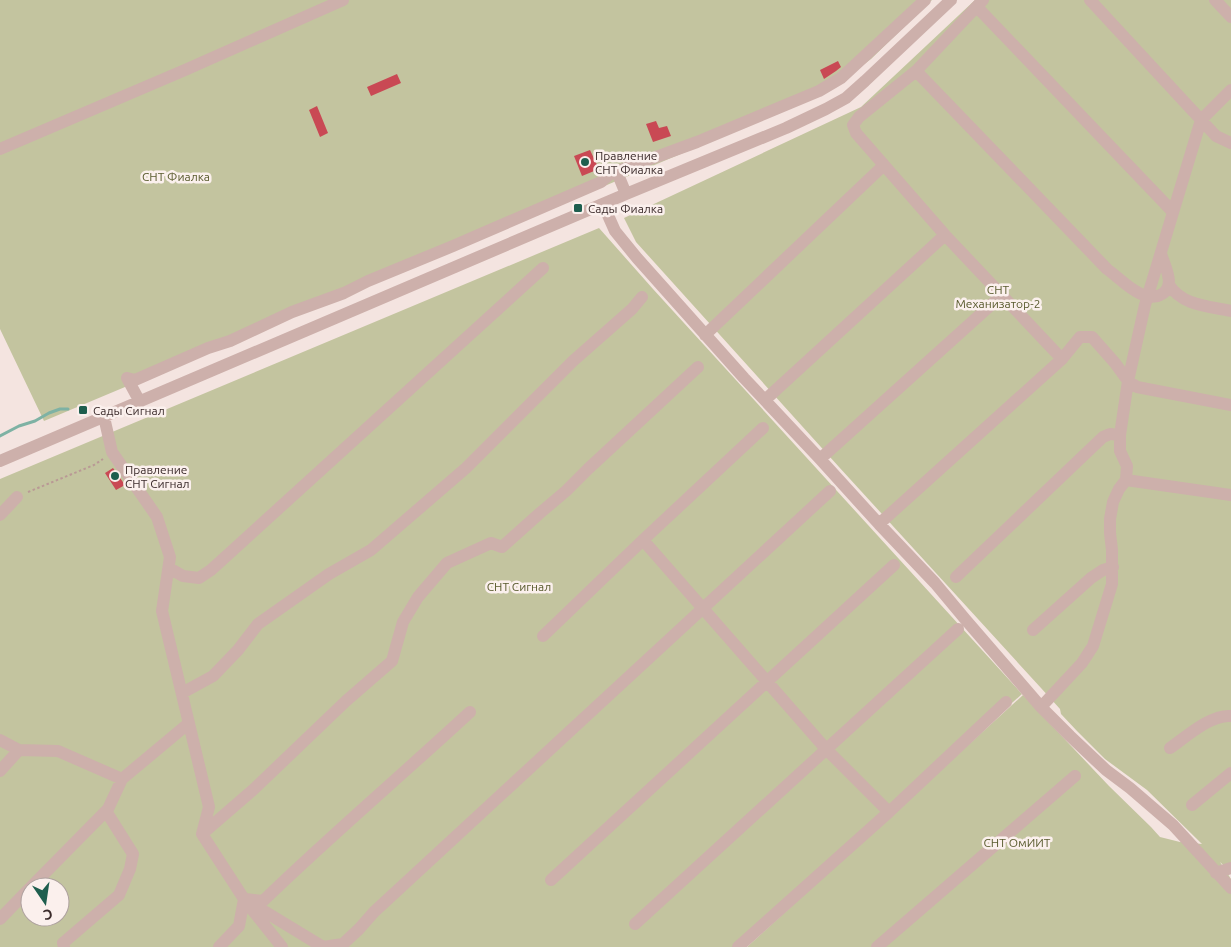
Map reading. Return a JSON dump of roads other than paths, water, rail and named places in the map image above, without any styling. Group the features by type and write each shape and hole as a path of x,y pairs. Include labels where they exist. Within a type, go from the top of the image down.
{"street":[{"path":"0,149 343,0"},
{"path":"140,402 127,378 135,380 208,348 230,341 292,312 344,293 601,182 610,174 697,142 826,87 841,78 925,0"},
{"path":"0,461 626,194 786,128 826,109 846,98 952,0"},
{"path":"1090,0 1216,136 1231,143"},
{"path":"1215,0 1231,17"},
{"path":"853,125 859,117 916,71 980,3 1173,212"},
{"path":"916,71 1108,269 1141,294 1156,297 1166,292 1169,285 1168,273 1161,254"},
{"path":"1041,706 1082,663 1093,646 1112,584 1110,519 1113,502 1126,480 1126,466 1120,451 1120,434 1128,381 1148,296 1201,120 1231,90"},
{"path":"846,98 856,133 945,235 1062,359"},
{"path":"705,335 884,165"},
{"path":"617,172 626,194"},
{"path":"603,204 615,231 624,244 705,335 935,583 1041,706 1106,770 1173,825 1231,888"},
{"path":"765,400 945,235"},
{"path":"169,568 183,576 199,578 211,570 543,268"},
{"path":"1169,285 1178,296 1188,302 1231,311"},
{"path":"820,459 1002,295"},
{"path":"182,693 213,676 238,650 258,624 329,574 371,550 466,468 573,361 632,309 642,297"},
{"path":"879,524 1062,359 1080,337 1092,337 1115,362 1128,381 1137,387 1231,405"},
{"path":"202,834 254,789 346,701 392,661 403,622 418,597 448,563 491,543 502,547 566,491 698,367"},
{"path":"104,417 112,452 157,517 170,557 162,611 209,807 202,834 244,899 282,947"},
{"path":"544,636 763,428"},
{"path":"956,577 1103,438 1110,434 1120,434"},
{"path":"1126,480 1231,496"},
{"path":"244,899 323,947 343,944 374,912 830,491"},
{"path":"0,514 17,497"},
{"path":"643,540 826,749 889,812"},
{"path":"552,880 894,565"},
{"path":"1033,630 1091,578 1103,570 1112,567"},
{"path":"634,924 958,628"},
{"path":"738,947 889,812 1006,702"},
{"path":"244,899 263,901 470,712"},
{"path":"1170,748 1209,722 1225,716 1231,716"},
{"path":"42,877 108,809 122,779 189,723"},
{"path":"0,740 19,750 58,751 122,779"},
{"path":"0,771 19,750"},
{"path":"1192,805 1231,773"},
{"path":"878,947 1075,776"},
{"path":"64,947 63,943 119,895 130,869 133,854 106,811"},
{"path":"1216,873 1231,868"},
{"path":"0,919 20,899"},
{"path":"219,947 239,926 244,899"}],"waterway":[{"path":"0,436 49,413 60,409 68,409"}],"place":[{"name":"Правление СНТ Фиалка","path":"585,162"},
{"name":"Сады Фиалка","path":"578,208"},
{"name":"Сады Сигнал","path":"83,410"},
{"name":"Правление СНТ Сигнал","path":"115,476"}],"park label":[{"name":"СНТ Фиалка","path":"176,176"},
{"name":"СНТ Механизатор-2","path":"998,296"},
{"name":"СНТ Сигнал","path":"519,586"},
{"name":"СНТ ОмИИТ","path":"1017,842"}]}
